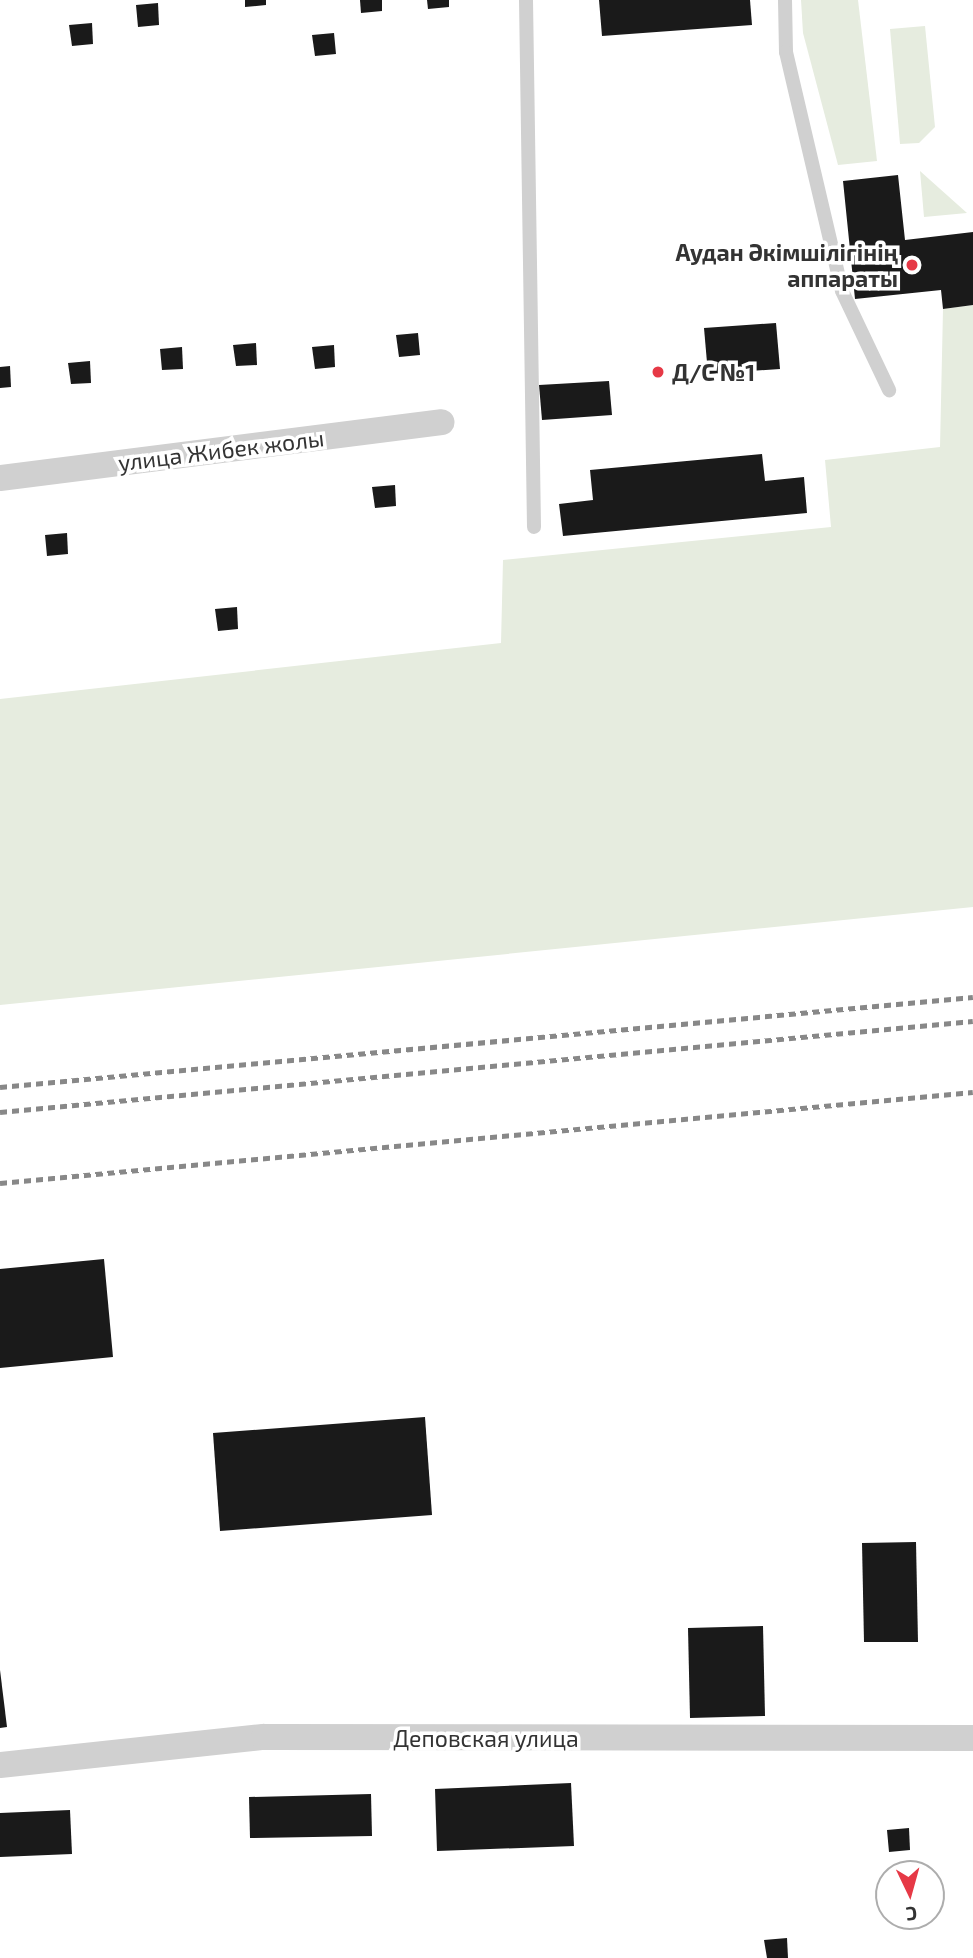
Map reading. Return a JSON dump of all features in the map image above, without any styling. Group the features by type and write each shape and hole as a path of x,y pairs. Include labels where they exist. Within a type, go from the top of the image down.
{"street":[{"name":"улица Жибек жолы","path":"0,478 441,422"},
{"name":"Деповская улица","path":"0,1765 264,1737 973,1738"}],"lane":[{"path":"526,0 534,527"},
{"path":"785,0 786,52 842,291 889,390"}],"shaded area":[{"path":"801,0 858,0 877,161 838,165 803,33"},
{"path":"925,26 935,127 919,143 900,144 890,29"},
{"path":"920,171 967,213 924,217"},
{"path":"973,305 973,907 0,1005 0,699 501,643 503,560 831,527 825,460 940,447 943,309"}],"building":[{"path":"245,0 266,0 266,5 245,7"},
{"path":"360,0 382,0 382,11 361,13"},
{"path":"427,0 449,0 449,7 428,9"},
{"path":"599,0 750,0 752,25 602,36"},
{"path":"158,3 159,25 138,27 136,5"},
{"path":"92,23 93,44 72,46 69,25"},
{"path":"334,33 336,54 315,56 312,35"},
{"name":"Аудан Әкімшілігінің аппараты","path":"898,175 905,240 973,232 973,305 943,309 941,290 855,299 843,181"},
{"path":"776,323 780,369 708,374 704,328"},
{"path":"418,333 420,355 399,357 396,335"},
{"path":"256,343 257,365 236,366 233,345"},
{"path":"334,345 335,367 315,369 312,347"},
{"path":"182,347 183,369 162,370 160,349"},
{"path":"90,361 91,383 71,384 68,363"},
{"path":"10,366 11,387 0,388 0,367"},
{"path":"609,381 612,415 542,420 539,385"},
{"path":"762,454 765,481 804,477 807,513 563,536 559,504 593,500 590,470"},
{"path":"395,485 396,506 375,508 372,487"},
{"path":"67,533 68,554 47,556 45,535"},
{"path":"237,607 238,629 218,631 215,609"},
{"path":"104,1259 113,1357 0,1368 0,1269"},
{"path":"425,1417 432,1515 220,1531 213,1433"},
{"path":"916,1542 918,1642 864,1642 862,1543"},
{"path":"763,1626 765,1716 690,1718 688,1628"},
{"path":"0,1670 7,1727 0,1728"},
{"path":"571,1783 574,1846 437,1851 435,1789"},
{"path":"371,1794 372,1836 250,1838 249,1797"},
{"path":"70,1810 72,1854 0,1857 0,1813"},
{"path":"909,1828 910,1850 889,1852 887,1830"},
{"path":"787,1938 788,1958 767,1958 764,1940"}],"railway":[{"path":"0,1087 973,997"},
{"path":"0,1112 973,1021"},
{"path":"0,1183 973,1092"}],"place":[{"name":"Аудан Әкімшілігінің аппараты","path":"912,265"},
{"name":"Д/С №1","path":"658,372"}]}
